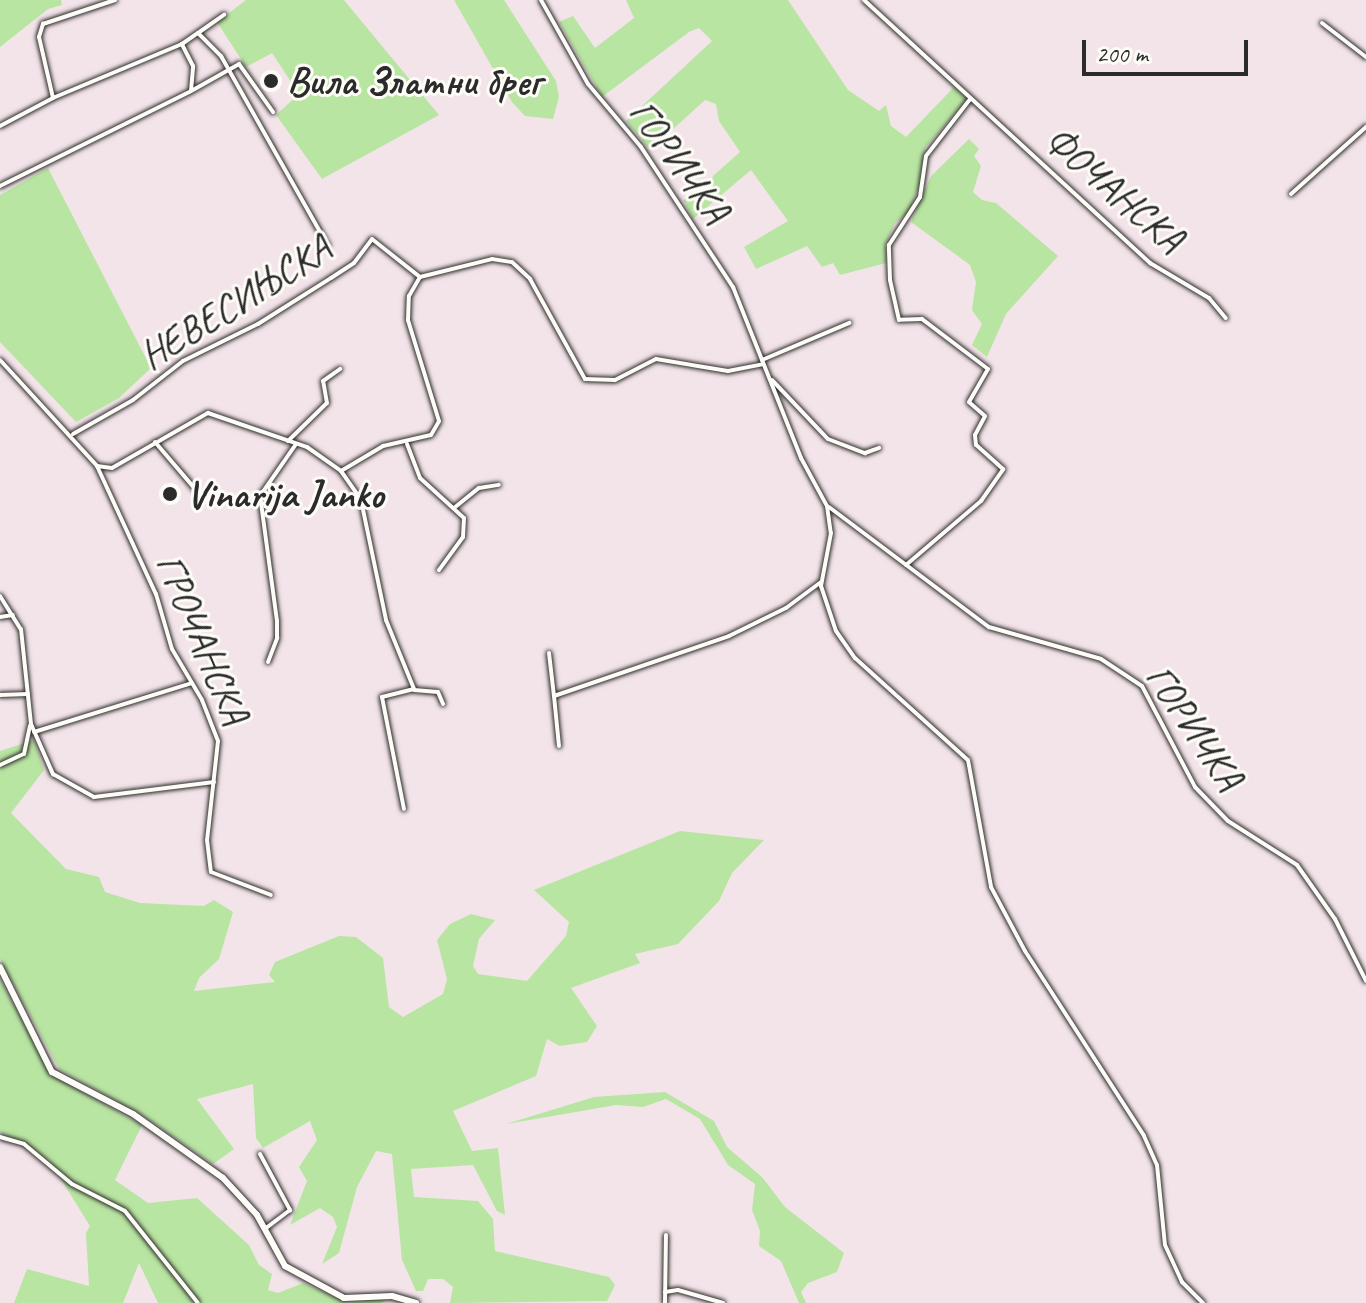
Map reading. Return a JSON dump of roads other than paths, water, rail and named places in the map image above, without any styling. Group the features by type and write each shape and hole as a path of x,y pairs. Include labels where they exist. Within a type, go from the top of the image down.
{"street":[{"path":"53,98 40,28 96,3 115,0"},
{"name":"ГОРИЧКА","path":"541,0 588,84 641,147 733,287 801,458 827,506 831,533 821,582 831,620 848,650 968,760 991,887 1025,951 1144,1136 1157,1165 1165,1245 1182,1282 1203,1303"},
{"name":"ФОЧАНСКА","path":"864,0 1150,263 1209,298 1226,318"},
{"path":"0,126 53,98 182,44 224,15"},
{"path":"1322,23 1361,50 1366,57"},
{"path":"198,33 229,69 328,246"},
{"path":"182,44 193,66 191,91"},
{"path":"1361,50 1366,45"},
{"path":"0,186 229,69 243,67 273,112"},
{"path":"906,565 981,501 1003,469 976,445 975,435 985,416 969,402 988,369 922,319 899,320 890,280 889,245 920,197 926,156 971,98"},
{"path":"1291,194 1366,127"},
{"name":"НЕВЕСИЊСКА","path":"73,434 133,400 183,361 258,324 338,274 372,239 420,277"},
{"path":"341,471 383,446 407,444 434,433 439,424 408,320 409,296 420,277 492,259 512,262 530,279 585,379 615,380 656,359 728,371 762,362 849,323"},
{"name":"ГРОЧАНСКА","path":"0,360 73,434 97,466 156,594 172,649 192,683 218,741 207,840 211,872 271,895"},
{"path":"288,441 327,403 323,381 340,369"},
{"name":"ГОРИЧКА","path":"771,380 788,392 828,439 865,453 879,448"},
{"path":"97,466 112,468 208,413 296,444 341,471 361,500 386,620 414,690"},
{"path":"155,442 196,490"},
{"path":"268,662 277,638 277,621 260,496 296,444"},
{"path":"407,444 420,478 464,518 463,537 439,570"},
{"path":"454,508 479,488 499,485"},
{"name":"ГОРИЧКА","path":"827,506 989,627 1067,649 1118,668 1142,686 1184,772 1211,807 1297,865 1335,919 1366,981"},
{"path":"554,696 729,636 786,608 821,582"},
{"path":"0,596 14,615 25,646 31,720 51,772 94,797 214,782"},
{"path":"0,617 14,615"},
{"path":"549,653 559,746"},
{"path":"34,732 192,683"},
{"path":"404,809 382,697 414,690 438,692 443,704"},
{"path":"0,695 28,694"},
{"path":"0,765 24,754 31,720"},
{"path":"0,967 52,1072 133,1114 223,1178 264,1230 285,1266 315,1286 344,1298 392,1296 416,1303"},
{"path":"0,1137 24,1144 72,1184 125,1211 198,1303"},
{"path":"260,1154 290,1210 264,1230"},
{"path":"665,1303 666,1235"},
{"path":"665,1292 678,1290 723,1303"}],"place":[{"name":"Вила Златни брег","path":"271,81"},
{"name":"Vinarija Janko","path":"170,494"}]}
